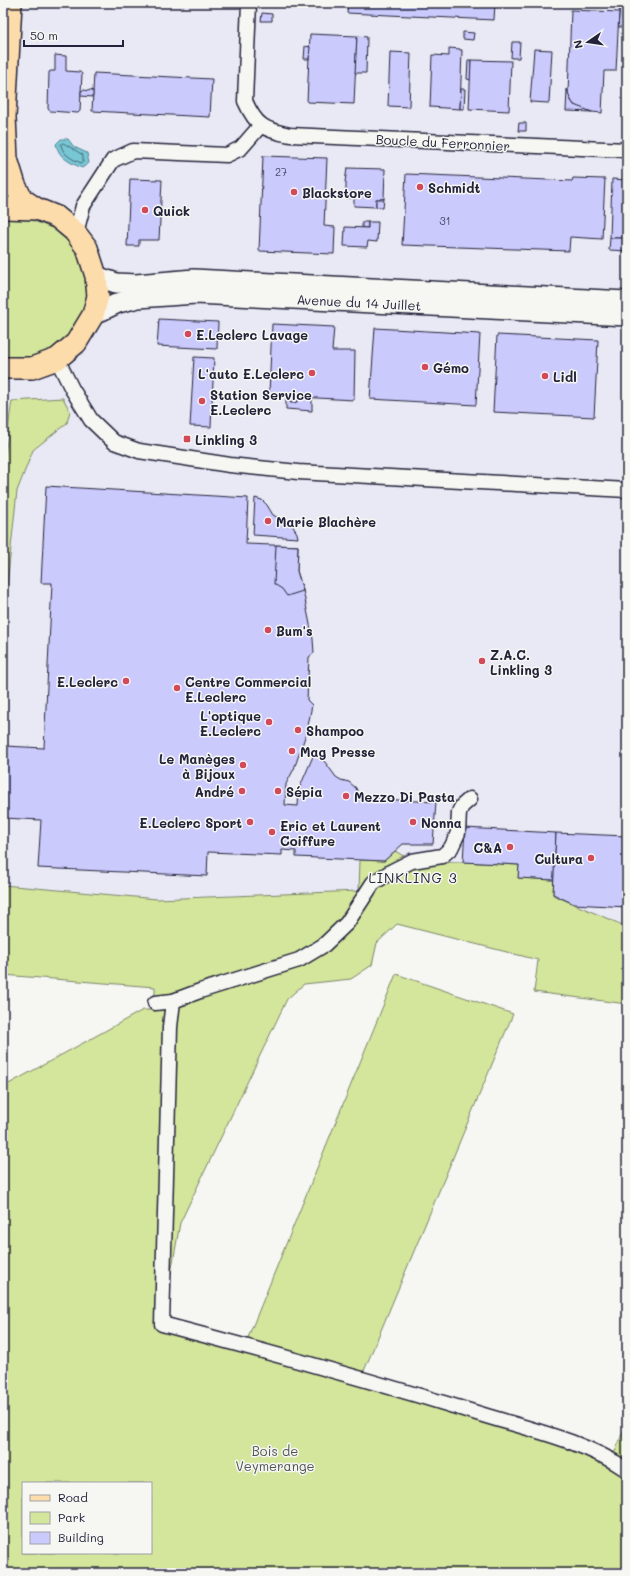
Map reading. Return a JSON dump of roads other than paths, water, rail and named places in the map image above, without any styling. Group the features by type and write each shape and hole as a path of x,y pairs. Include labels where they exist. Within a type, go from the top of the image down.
{"main road":[{"path":"4,370 32,368 57,359 76,343 93,315 98,296 96,276 87,248 57,217 36,209 22,199 15,185 7,160 5,117 11,3"},
{"path":"3,208 36,209"},
{"name":"Avenue du 14 Juillet","path":"96,276 116,283 136,284 194,279 627,301"},
{"name":"Avenue du 14 Juillet","path":"93,315 118,303 138,298 196,294 627,316"}],"street":[{"path":"68,227 113,160 133,151 227,155 241,148 260,125 251,115 245,101 249,3"},
{"name":"Boucle du Ferronnier","path":"260,125 272,131 290,135 627,150"},
{"path":"57,359 72,389 91,420 114,442 139,452 230,465 298,472 627,490"},
{"path":"155,1003 173,1001 299,960 324,945 347,924 374,884 392,871 412,861 442,856 451,848 458,834 459,812 462,806 470,799"},
{"path":"173,1001 170,1027 162,1324 366,1379 554,1438 613,1460 627,1470"}],"water":[{"path":"61,139 68,139 74,147 87,153 89,163 82,168 65,159 57,149 56,144"}],"place":[{"name":"Schmidt","path":"420,187"},
{"name":"Blackstore","path":"294,192"},
{"name":"Quick","path":"145,210"},
{"name":"E.Leclerc Lavage","path":"188,334"},
{"name":"Gémo","path":"425,367"},
{"name":"L'auto E.Leclerc","path":"312,373"},
{"name":"Lidl","path":"545,376"},
{"name":"Station Service E.Leclerc","path":"202,401"},
{"name":"Linkling 3","path":"187,439"},
{"name":"Marie Blachère","path":"268,521"},
{"name":"Bum's","path":"268,630"},
{"name":"Z.A.C. Linkling 3","path":"482,661"},
{"name":"E.Leclerc","path":"126,681"},
{"name":"Centre Commercial E.Leclerc","path":"177,688"},
{"name":"L'optique E.Leclerc","path":"269,722"},
{"name":"Shampoo","path":"298,730"},
{"name":"Mag Presse","path":"292,751"},
{"name":"Le Manèges à Bijoux","path":"243,765"},
{"name":"André","path":"242,791"},
{"name":"Sépia","path":"278,791"},
{"name":"Mezzo Di Pasta","path":"346,796"},
{"name":"E.Leclerc Sport","path":"250,822"},
{"name":"Nonna","path":"413,822"},
{"name":"Eric et Laurent Coiffure","path":"272,832"},
{"name":"C&A","path":"510,847"},
{"name":"Cultura","path":"591,858"}],"district":[{"name":"LINKLING 3","path":"413,877"}],"park label":[{"name":"Bois de Veymerange","path":"275,1458"}]}
